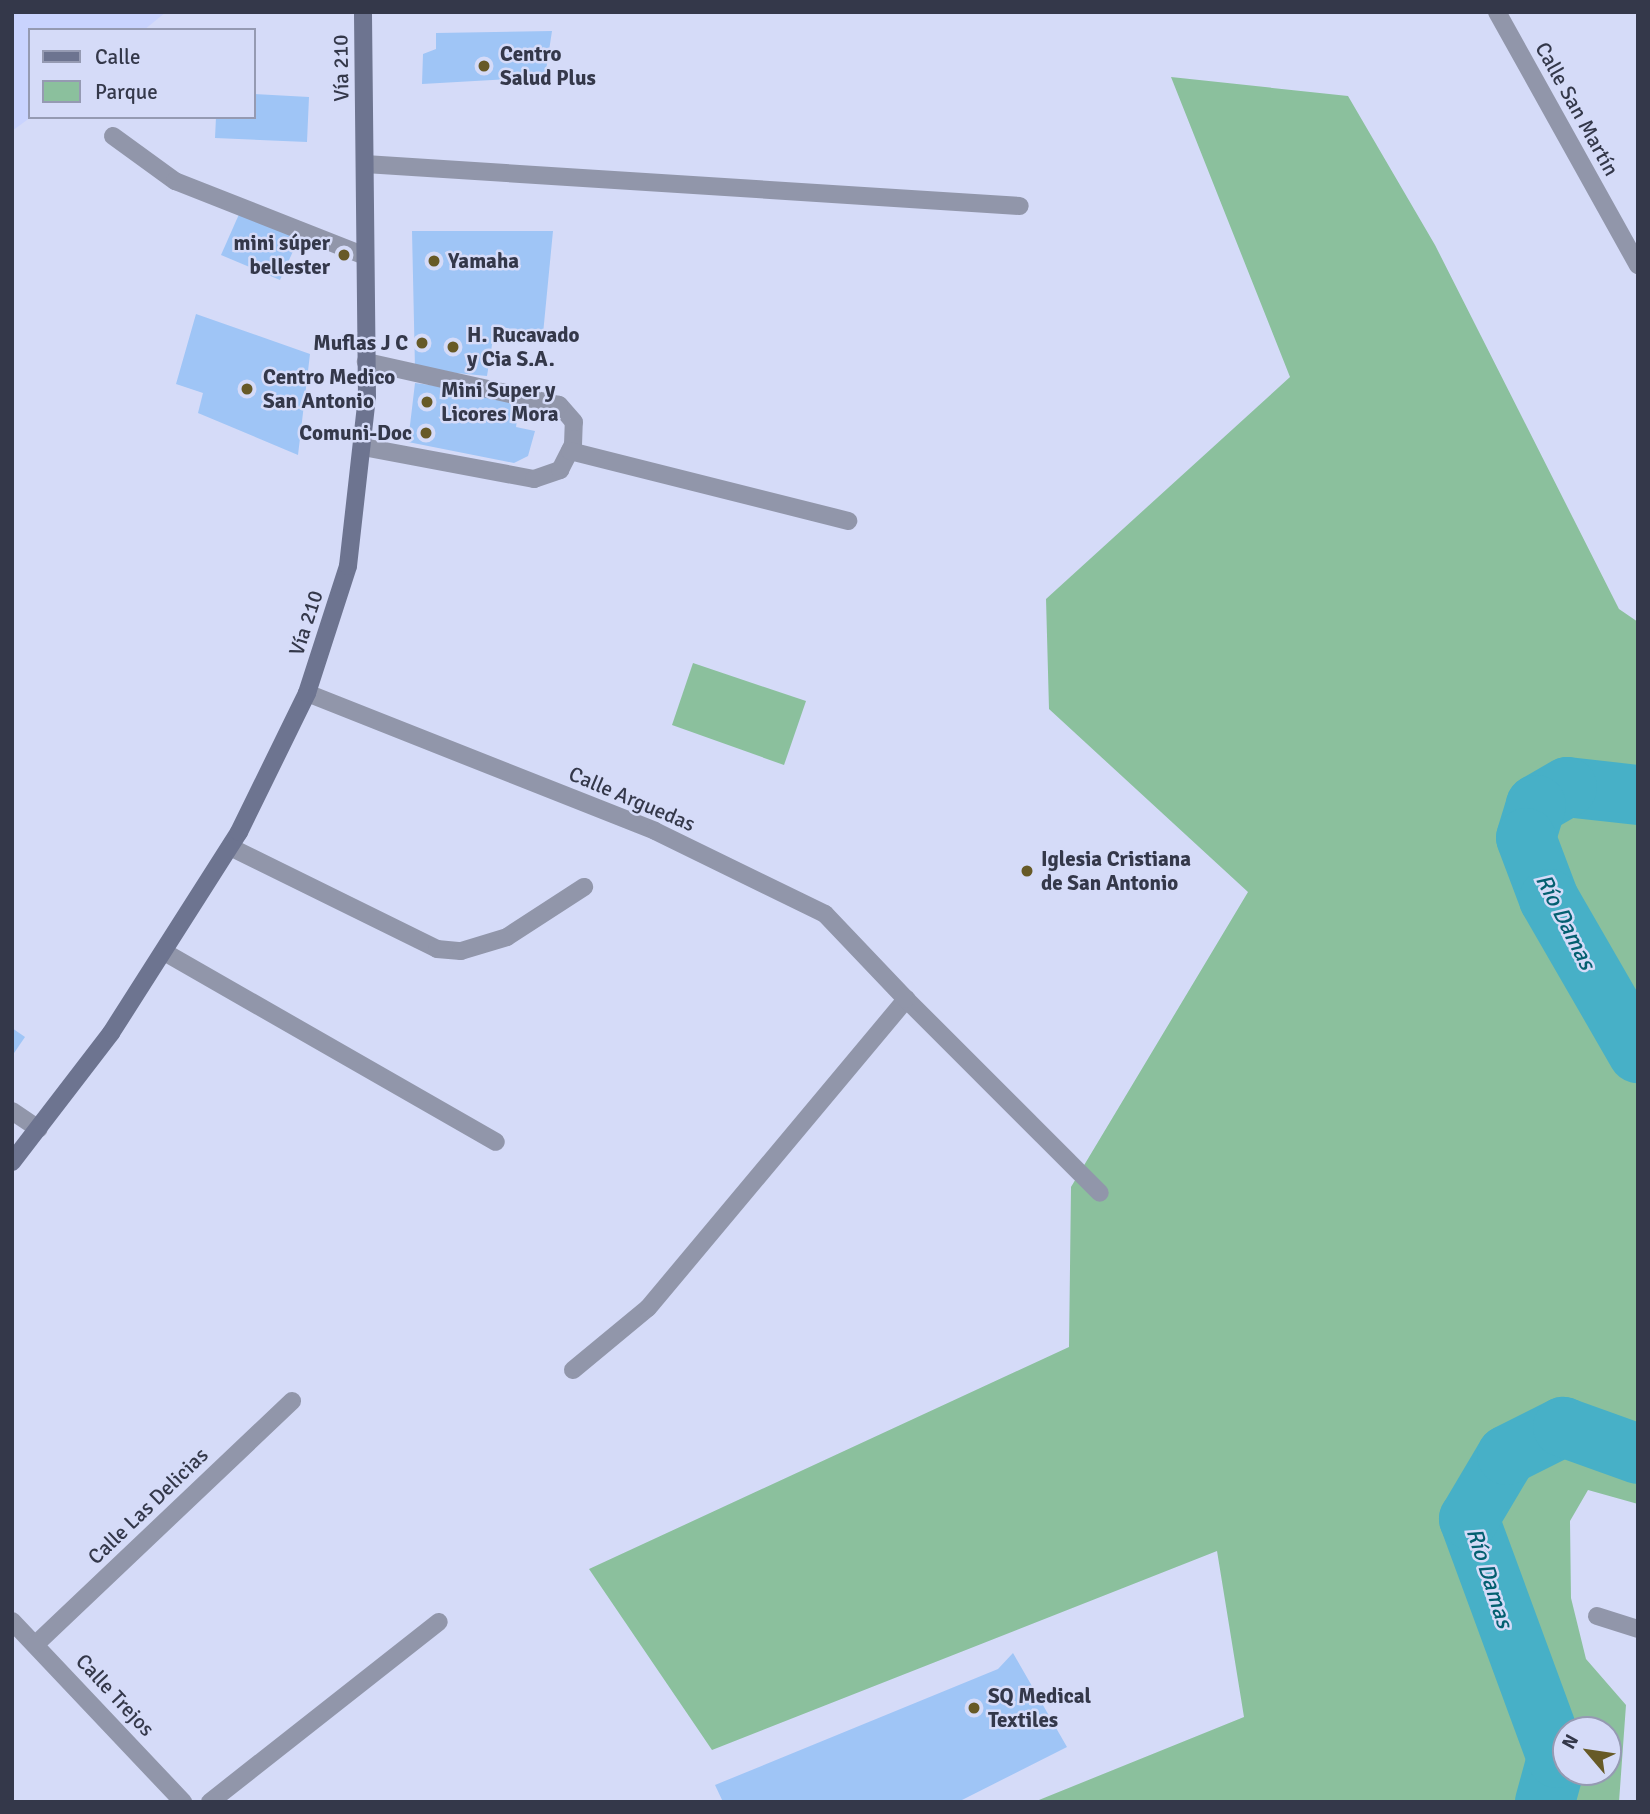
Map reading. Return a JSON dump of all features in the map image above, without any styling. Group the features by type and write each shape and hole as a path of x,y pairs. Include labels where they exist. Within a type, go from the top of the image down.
{"main road":[{"name":"Vía 210","path":"14,1157 39,1129 166,953 230,847 307,693 348,566 363,447 366,362 363,12"}],"street":[{"name":"Calle San Martín","path":"1497,12 1638,265"},
{"path":"113,136 176,181 365,256"},
{"path":"365,164 1020,206"},
{"path":"363,447 534,479 560,470 570,451 574,422 559,405 366,362"},
{"path":"570,451 848,521"},
{"name":"Calle Arguedas","path":"307,693 655,831 825,914 1100,1193"},
{"path":"230,847 437,949 461,951 507,937 584,887"},
{"path":"166,953 496,1142"},
{"path":"573,1370 648,1308 906,999"},
{"path":"12,1111 39,1129"},
{"name":"Calle Las Delicias","path":"36,1644 292,1401"},
{"path":"1597,1616 1638,1629"},
{"name":"Calle Trejos","path":"12,1621 183,1802"},
{"path":"210,1802 439,1622"}],"shaded area":[{"path":"12,12 166,12 146,28 28,28 28,119 12,131"}],"green space":[{"path":"1171,77 1348,96 1435,245 1619,609 1638,622 1638,1504 1588,1490 1570,1521 1571,1598 1586,1659 1626,1705 1622,1760 1622,1716 1552,1716 1552,1786 1620,1786 1619,1802 1034,1802 1244,1717 1217,1551 712,1750 589,1569 1069,1347 1071,1187 1248,892 1049,709 1046,599 1290,377"},
{"path":"693,663 806,701 784,765 672,725"}],"building":[{"name":"Centro Salud Plus","path":"552,31 545,77 422,84 423,54 436,49 436,33"},
{"path":"256,94 309,97 307,142 215,138 216,119 256,119"},
{"path":"240,212 299,238 280,280 221,255"},
{"path":"412,231 553,231 543,334 495,326 487,376 415,369"},
{"name":"Centro Medico San Antonio","path":"196,314 310,354 298,455 198,413 203,393 176,384"},
{"path":"415,383 520,397 516,427 535,431 528,456 514,463 408,442"},
{"path":"12,1028 25,1037 12,1056"},
{"name":"SQ Medical Textiles","path":"1013,1653 1067,1747 958,1802 723,1802 715,1785 998,1669"}],"waterway":[{"name":"Río Damas","path":"1638,795 1567,787 1536,805 1526,838 1549,899 1638,1053"},
{"name":"Río Damas","path":"1545,1802 1557,1758 1469,1519 1507,1455 1563,1427 1638,1454"}],"place":[{"name":"Centro Salud Plus","path":"484,66"},
{"name":"mini súper bellester","path":"344,255"},
{"name":"Yamaha","path":"434,261"},
{"name":"Muflas J C","path":"422,343"},
{"name":"H. Rucavado y Cia S.A.","path":"453,347"},
{"name":"Centro Medico San Antonio","path":"247,389"},
{"name":"Mini Super y Licores Mora","path":"427,402"},
{"name":"Comuni-Doc","path":"426,433"},
{"name":"Iglesia Cristiana de San Antonio","path":"1027,871"},
{"name":"SQ Medical Textiles","path":"974,1708"}]}
